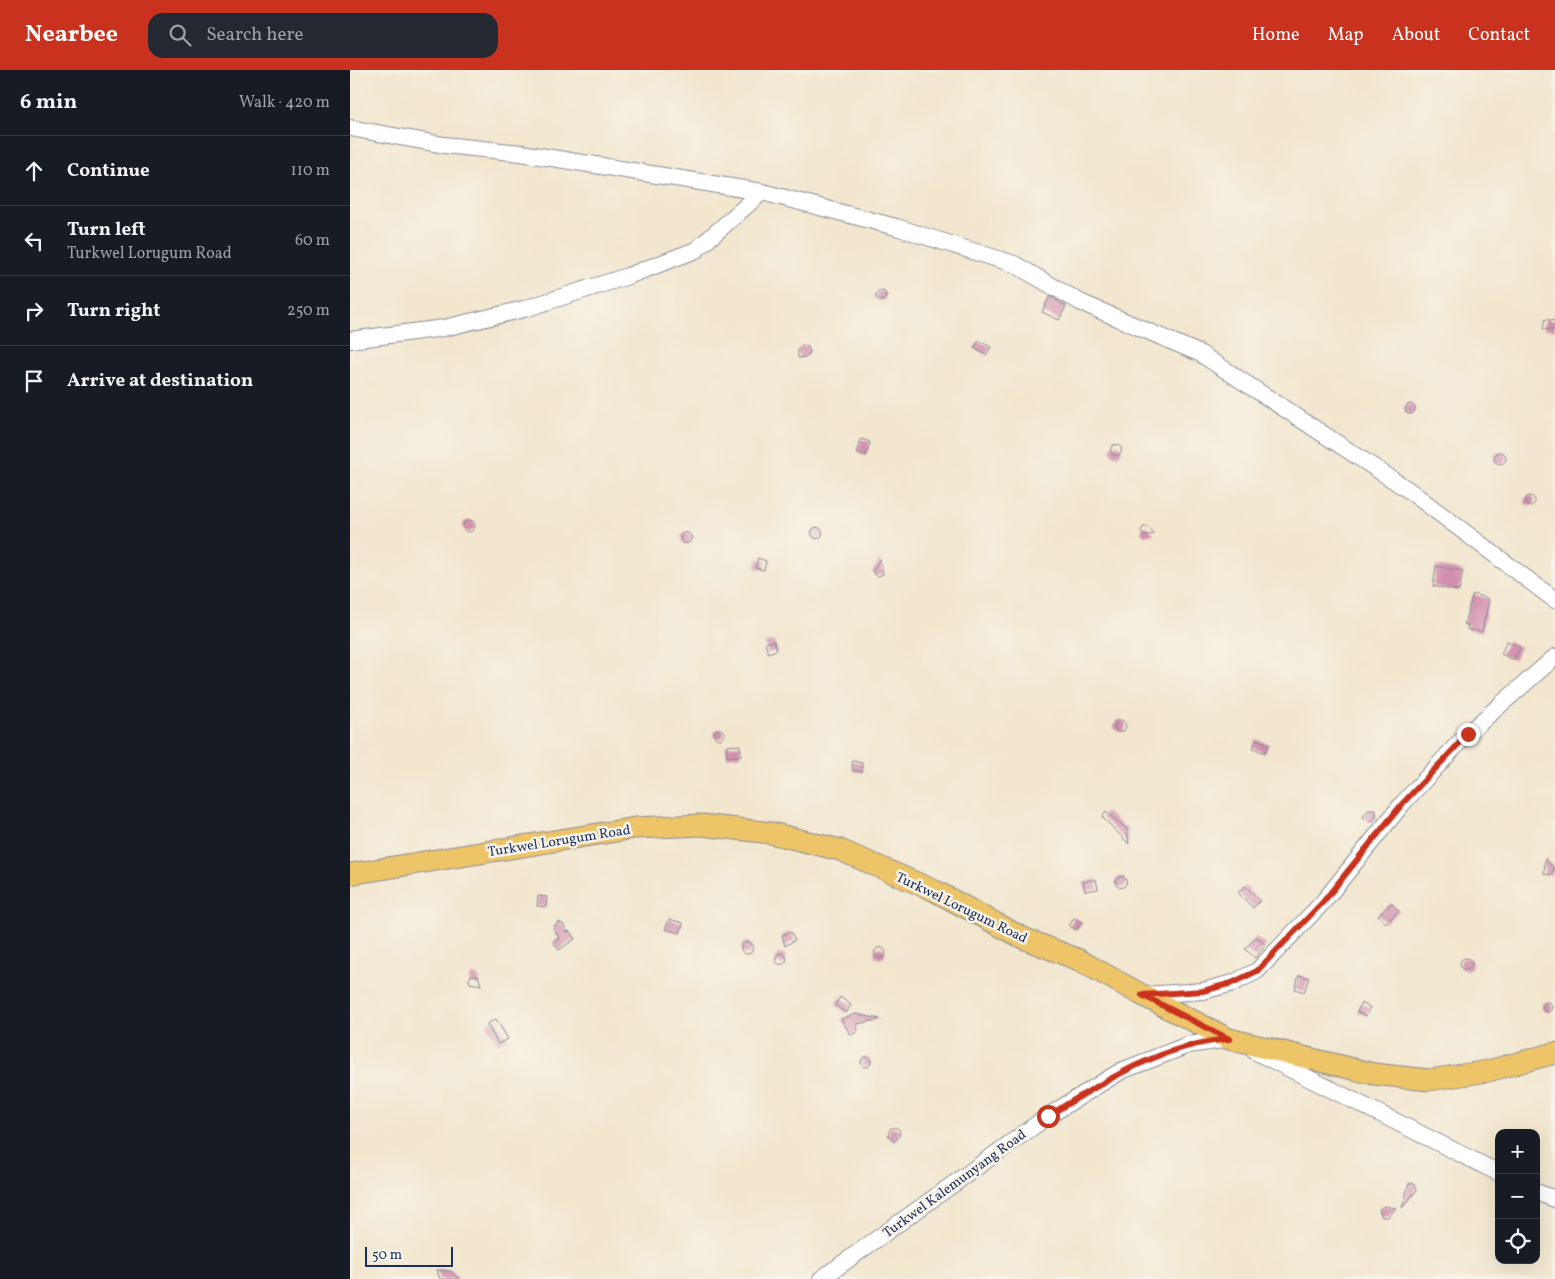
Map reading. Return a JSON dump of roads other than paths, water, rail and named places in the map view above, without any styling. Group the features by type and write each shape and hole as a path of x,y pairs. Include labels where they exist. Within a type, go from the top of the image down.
{"main road":[{"name":"Turkwel Lorugum Road","path":"350,874 635,828 702,826 771,833 840,850 935,890 1023,938 1079,960 1142,995 1229,1039 1374,1074 1429,1080 1488,1071 1555,1053"}],"street":[{"path":"350,128 444,145 521,153 762,192 896,227 1014,264 1080,302 1201,354 1407,490 1555,600"},
{"path":"350,340 444,328 480,320 524,309 628,276 696,250 762,192"},
{"path":"1142,995 1203,991 1232,983 1257,971 1323,902 1403,803 1468,734 1555,657"},
{"path":"1229,1039 1495,1171"},
{"name":"Turkwel Kalemunyang Road","path":"821,1279 1048,1116 1121,1071 1188,1045 1229,1039"},
{"path":"1540,1193 1555,1199"}]}
